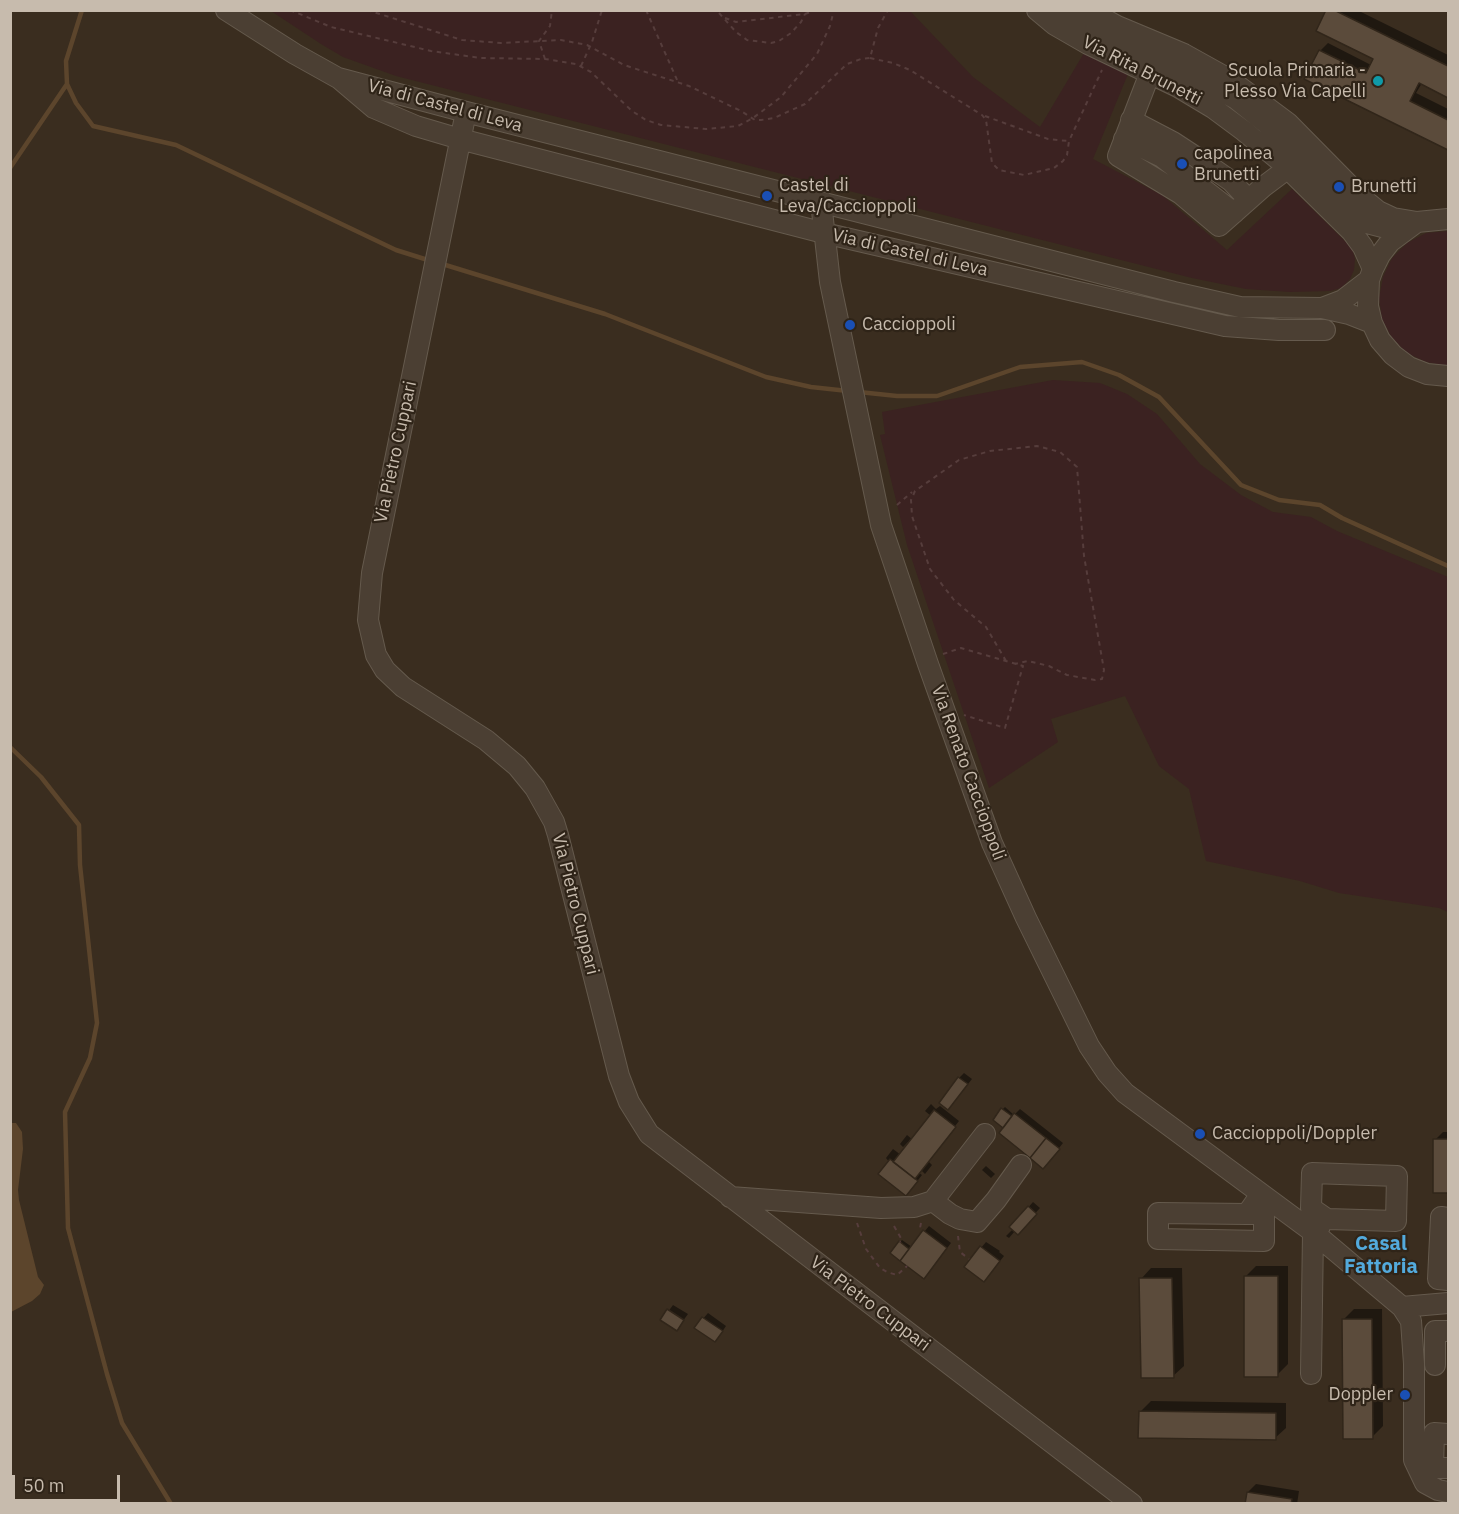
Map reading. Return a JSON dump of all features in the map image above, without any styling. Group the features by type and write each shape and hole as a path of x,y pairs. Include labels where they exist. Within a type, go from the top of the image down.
{"street":[{"name":"Via di Castel di Leva","path":"226,10 295,54 338,78 384,114 460,139 824,233 1225,326 1279,330 1325,330"},
{"name":"Via Rita Brunetti","path":"1037,10 1074,36 1178,87 1213,108 1273,154 1352,232 1363,247 1371,274"},
{"name":"Via Rita Brunetti","path":"1062,10 1111,39 1154,56 1236,99 1254,112 1367,223 1409,227"},
{"name":"Via Rita Brunetti","path":"1088,10 1117,26 1184,54 1229,79 1288,123 1361,197 1378,211 1409,227"},
{"path":"1149,73 1118,156 1182,194 1219,226 1248,199 1287,169"},
{"name":"Via di Castel di Leva","path":"338,78 1240,307 1322,308 1349,314 1372,323"},
{"name":"Via Rita Brunetti","path":"1207,84 1254,123 1273,154"},
{"name":"Via Pietro Cuppari","path":"466,112 372,573 368,620 373,650 385,670 403,687 491,744 517,766 535,788 554,822 558,835 619,1076 629,1102 649,1134 1132,1503"},
{"path":"1131,120 1173,142 1205,163 1231,181 1248,199"},
{"name":"Via Renato Caccioppoli","path":"821,202 830,282 876,504 888,549 992,843 1082,1032 1103,1067 1125,1093 1261,1194 1320,1226 1402,1307"},
{"path":"1409,227 1449,219"},
{"name":"Via di Castel di Leva","path":"1322,308 1343,300 1371,274 1385,248 1409,227"},
{"path":"1371,274 1368,306 1372,323 1380,340 1393,355 1409,367 1427,374 1449,376"},
{"path":"730,1197 881,1208 914,1207 933,1201 985,1134"},
{"path":"933,1201 960,1219 977,1222 1021,1165"},
{"path":"1311,1374 1320,1226 1311,1208 1312,1173 1397,1176 1396,1221 1320,1226"},
{"path":"1247,1214 1261,1194"},
{"path":"1158,1213 1247,1214 1264,1214 1264,1241 1158,1239 1158,1213"},
{"path":"1449,1218 1441,1218 1438,1279 1449,1280"},
{"path":"1449,1303 1402,1307 1411,1321 1414,1364 1414,1460 1425,1483 1437,1490 1449,1492"},
{"path":"1414,1364 1442,1366 1435,1331 1449,1331"},
{"path":"1449,1434 1434,1433 1433,1468 1449,1468"}],"path":[{"path":"290,10 331,27 431,51 481,58 545,59 581,66 591,72 633,111 652,122 669,126 717,129 738,126 781,97 807,68 825,40 834,10"},
{"path":"367,10 462,40 501,43 561,40 590,46 624,65 678,82 761,120 774,118 805,104 847,64 870,58 893,63 910,70 990,120 1048,139 1069,141"},
{"path":"539,41 550,26 552,10"},
{"path":"581,66 602,10"},
{"path":"646,10 678,82"},
{"path":"719,12 726,19 736,22 805,14 816,10"},
{"path":"870,58 878,28 888,10"},
{"path":"719,12 736,32 747,40 771,43 791,33 805,14"},
{"path":"539,41 545,59"},
{"path":"982,115 986,120 992,163 999,170 1024,175 1054,168 1067,155 1069,141 1105,63"},
{"path":"897,505 959,460 990,452 1037,446 1060,452 1077,467 1084,556 1104,670 1102,679 1095,680 1068,675 1048,666 1028,661 1015,664"},
{"path":"915,491 910,500 912,516 930,569 954,600 986,627 1006,661"},
{"path":"943,654 961,648 1023,666 1005,728 964,716"},
{"path":"858,1205 856,1222 877,1265 886,1272 897,1275 907,1266"},
{"path":"960,1219 957,1230 960,1252 969,1259"}],"shaded area":[{"path":"271,11 910,11 973,77 1040,127 1084,53 1128,74 1093,159 1162,195 1227,250 1292,189 1352,248 1355,259 1354,270 1350,279 1341,288 1330,291 1290,292 1246,289 1192,278 396,76 343,57"},
{"path":"1448,231 1448,366 1426,362 1407,353 1392,338 1382,319 1379,298 1383,277 1392,258 1407,243 1426,233"},
{"path":"1053,380 1100,383 1127,394 1157,414 1200,464 1241,495 1273,512 1311,517 1337,531 1448,577 1448,912 1439,908 1339,893 1300,881 1206,861 1189,789 1159,766 1125,696 1051,719 1058,742 989,788 907,545 880,435 885,434 882,412"},
{"path":"11,1123 16,1123 22,1132 19,1200 38,1277 44,1285 40,1294 32,1301 11,1312"}],"building":[{"name":"Scuola Primaria - Plesso Via Capelli","path":"1326,10 1334,10 1448,66 1448,98 1419,83 1410,101 1448,120 1448,150 1304,79 1319,50 1366,73 1373,59 1316,31"},
{"path":"958,1077 968,1084 948,1110 939,1103"},
{"path":"1001,1108 1012,1116 1003,1128 993,1120"},
{"path":"934,1110 956,1127 915,1179 893,1162"},
{"path":"1014,1113 1046,1138 1030,1158 999,1133"},
{"path":"1046,1138 1060,1149 1043,1169 1030,1158"},
{"path":"1433,1139 1448,1139 1448,1193 1433,1193"},
{"path":"890,1159 918,1181 906,1196 878,1174"},
{"path":"1028,1206 1037,1214 1018,1235 1009,1227"},
{"path":"923,1230 947,1248 924,1279 900,1261"},
{"path":"899,1241 909,1249 900,1261 890,1253"},
{"path":"980,1246 1000,1261 984,1282 964,1267"},
{"path":"1244,1276 1278,1276 1278,1377 1244,1377"},
{"path":"1139,1278 1172,1278 1174,1378 1141,1378"},
{"path":"667,1309 684,1320 677,1331 660,1320"},
{"path":"702,1317 723,1331 715,1342 694,1328"},
{"path":"1342,1319 1372,1319 1373,1439 1343,1439"},
{"path":"1139,1411 1276,1413 1276,1440 1138,1438"},
{"path":"1247,1492 1292,1499 1291,1504 1245,1504"}],"waterway":[{"path":"82,10 66,61 67,84 76,103 93,126 176,145 396,250 431,261"},
{"path":"10,168 67,84"},
{"path":"439,263 605,314 766,377 811,387 848,391"},
{"path":"859,392 897,396 937,396 1020,367 1082,362 1119,375 1159,397 1241,485 1279,500 1320,505 1342,518 1448,566"},
{"path":"10,747 41,777 79,825 80,865 97,1023 90,1058 65,1112 68,1228 122,1423 171,1504"}],"place":[{"name":"Scuola Primaria - Plesso Via Capelli","path":"1378,81"},
{"name":"capolinea Brunetti","path":"1182,164"},
{"name":"Brunetti","path":"1339,187"},
{"name":"Castel di Leva/Caccioppoli","path":"767,196"},
{"name":"Caccioppoli","path":"850,325"},
{"name":"Caccioppoli/Doppler","path":"1200,1134"},
{"name":"Doppler","path":"1405,1395"}],"district":[{"name":"Casal Fattoria","path":"1381,1256"}]}
